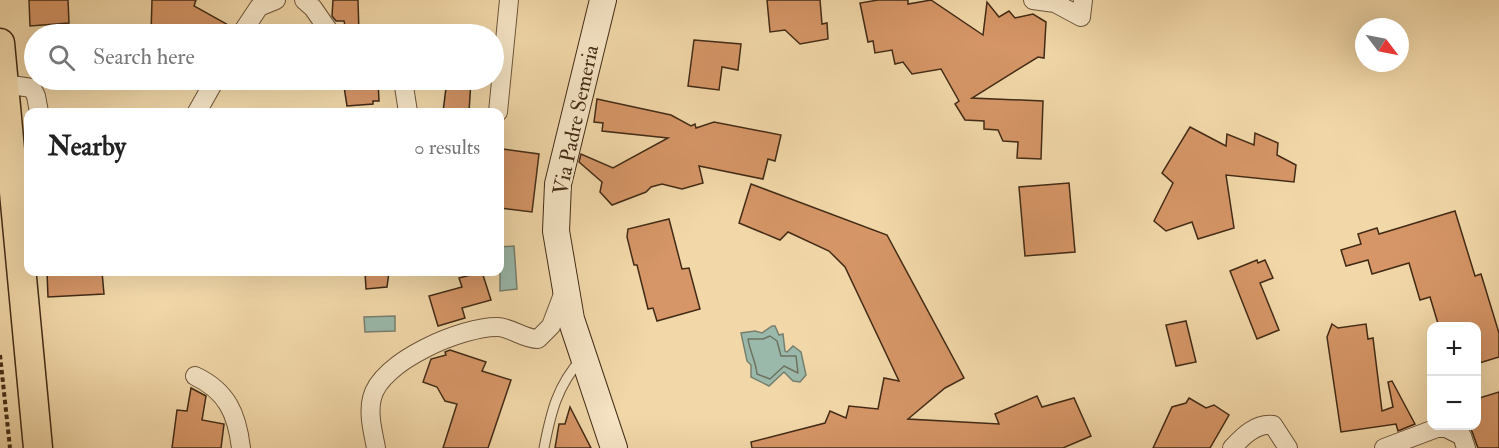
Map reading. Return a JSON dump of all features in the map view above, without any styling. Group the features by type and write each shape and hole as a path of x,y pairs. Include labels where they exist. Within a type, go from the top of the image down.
{"main road":[{"name":"Via Padre Semeria","path":"603,0 558,184 556,231 571,319 582,358 614,448"},
{"path":"0,43 38,448"}],"street":[{"path":"248,24 259,7 276,0"},
{"path":"304,0 324,24"},
{"path":"504,51 509,0"},
{"path":"1034,0 1055,3 1081,17 1083,0"},
{"path":"4,84 24,87"},
{"path":"33,90 38,108"},
{"path":"199,108 209,90"},
{"path":"405,90 408,108"},
{"path":"498,108 500,90"},
{"path":"376,448 371,419 372,398 382,380 406,358 447,339 488,328 501,327 538,339 551,326 566,288"},
{"path":"195,376 222,393 238,422 241,448"},
{"path":"1232,448 1255,428 1264,424 1273,425 1288,448"},
{"path":"1384,448 1437,428 1446,428 1462,436 1466,448"}],"lane":[{"path":"544,448 551,414 566,376 582,358"}],"path":[{"path":"0,355 10,448"}],"water":[{"path":"514,246 517,289 500,291 500,276 504,276 504,247"},
{"path":"395,316 395,331 365,332 364,317"},
{"path":"775,326 779,335 783,334 785,351 787,352 793,346 801,352 806,375 800,382 793,381 784,372 769,386 751,377 751,365 747,361 741,333 755,331 762,333"}],"building":[{"path":"29,0 68,0 69,23 30,24"},
{"path":"152,0 196,0 194,6 227,24 151,24"},
{"path":"333,0 358,0 359,24 345,24 344,21 336,21 332,16"},
{"path":"767,0 820,0 822,24 827,23 828,39 800,44 785,30 770,32"},
{"path":"878,0 908,0 908,4 931,0 983,35 987,2 999,17 1009,11 1015,18 1033,14 1046,22 1044,58 1038,57 972,98 1043,101 1041,159 1017,158 1018,142 1003,141 998,130 984,129 984,121 965,120 955,104 959,101 941,69 912,74 903,62 895,64 892,50 875,53 873,41 868,42 860,3"},
{"path":"694,40 741,44 738,70 722,67 719,90 688,86"},
{"path":"345,90 378,90 379,101 373,101 373,104 347,106"},
{"path":"446,90 470,90 469,108 444,108"},
{"path":"597,99 671,115 691,126 695,124 696,128 714,122 781,135 775,161 768,159 763,179 699,166 703,183 682,189 662,184 612,205 600,192 602,182 579,162 581,154 613,168 668,138 602,131 603,123 594,122"},
{"path":"1190,127 1226,146 1227,134 1254,145 1255,133 1278,143 1277,155 1296,165 1294,182 1226,175 1234,228 1198,239 1192,222 1166,231 1154,221 1173,183 1162,173"},
{"path":"504,149 539,154 532,212 504,208"},
{"path":"1069,183 1075,252 1025,256 1019,187"},
{"path":"751,184 887,235 964,378 945,388 908,419 999,424 995,414 1037,396 1042,407 1074,398 1091,436 1063,448 752,448 751,442 825,423 830,411 846,418 849,406 878,409 884,378 899,381 845,267 829,251 788,232 780,240 739,223"},
{"path":"1455,211 1475,276 1481,274 1499,333 1499,357 1481,362 1481,322 1438,322 1430,297 1420,300 1409,263 1372,274 1368,260 1346,266 1341,250 1361,244 1358,234 1377,228 1379,234"},
{"path":"669,219 682,269 689,268 700,309 657,321 653,308 648,309 627,237 628,229"},
{"path":"1257,260 1258,263 1265,260 1273,278 1260,283 1279,330 1257,339 1230,271"},
{"path":"47,276 102,276 104,294 48,297"},
{"path":"365,276 388,276 387,287 366,289"},
{"path":"483,276 491,300 462,308 465,318 438,326 429,296 462,287 459,278"},
{"path":"1186,321 1196,362 1176,366 1166,325"},
{"path":"1332,324 1338,328 1366,324 1368,339 1373,338 1382,411 1393,407 1388,382 1392,381 1415,424 1398,431 1396,424 1341,432 1327,337"},
{"path":"450,350 486,362 482,371 511,380 488,448 443,448 457,404 445,401 437,387 423,382 431,359 446,355 445,352"},
{"path":"191,388 206,396 202,420 224,424 221,448 172,448 177,410 187,411"},
{"path":"1499,392 1499,448 1478,448 1471,430 1481,430 1481,397"},
{"path":"1189,398 1206,408 1214,405 1229,415 1210,448 1153,448 1172,407 1186,403"},
{"path":"570,407 591,448 555,448 559,424 565,424"}]}
